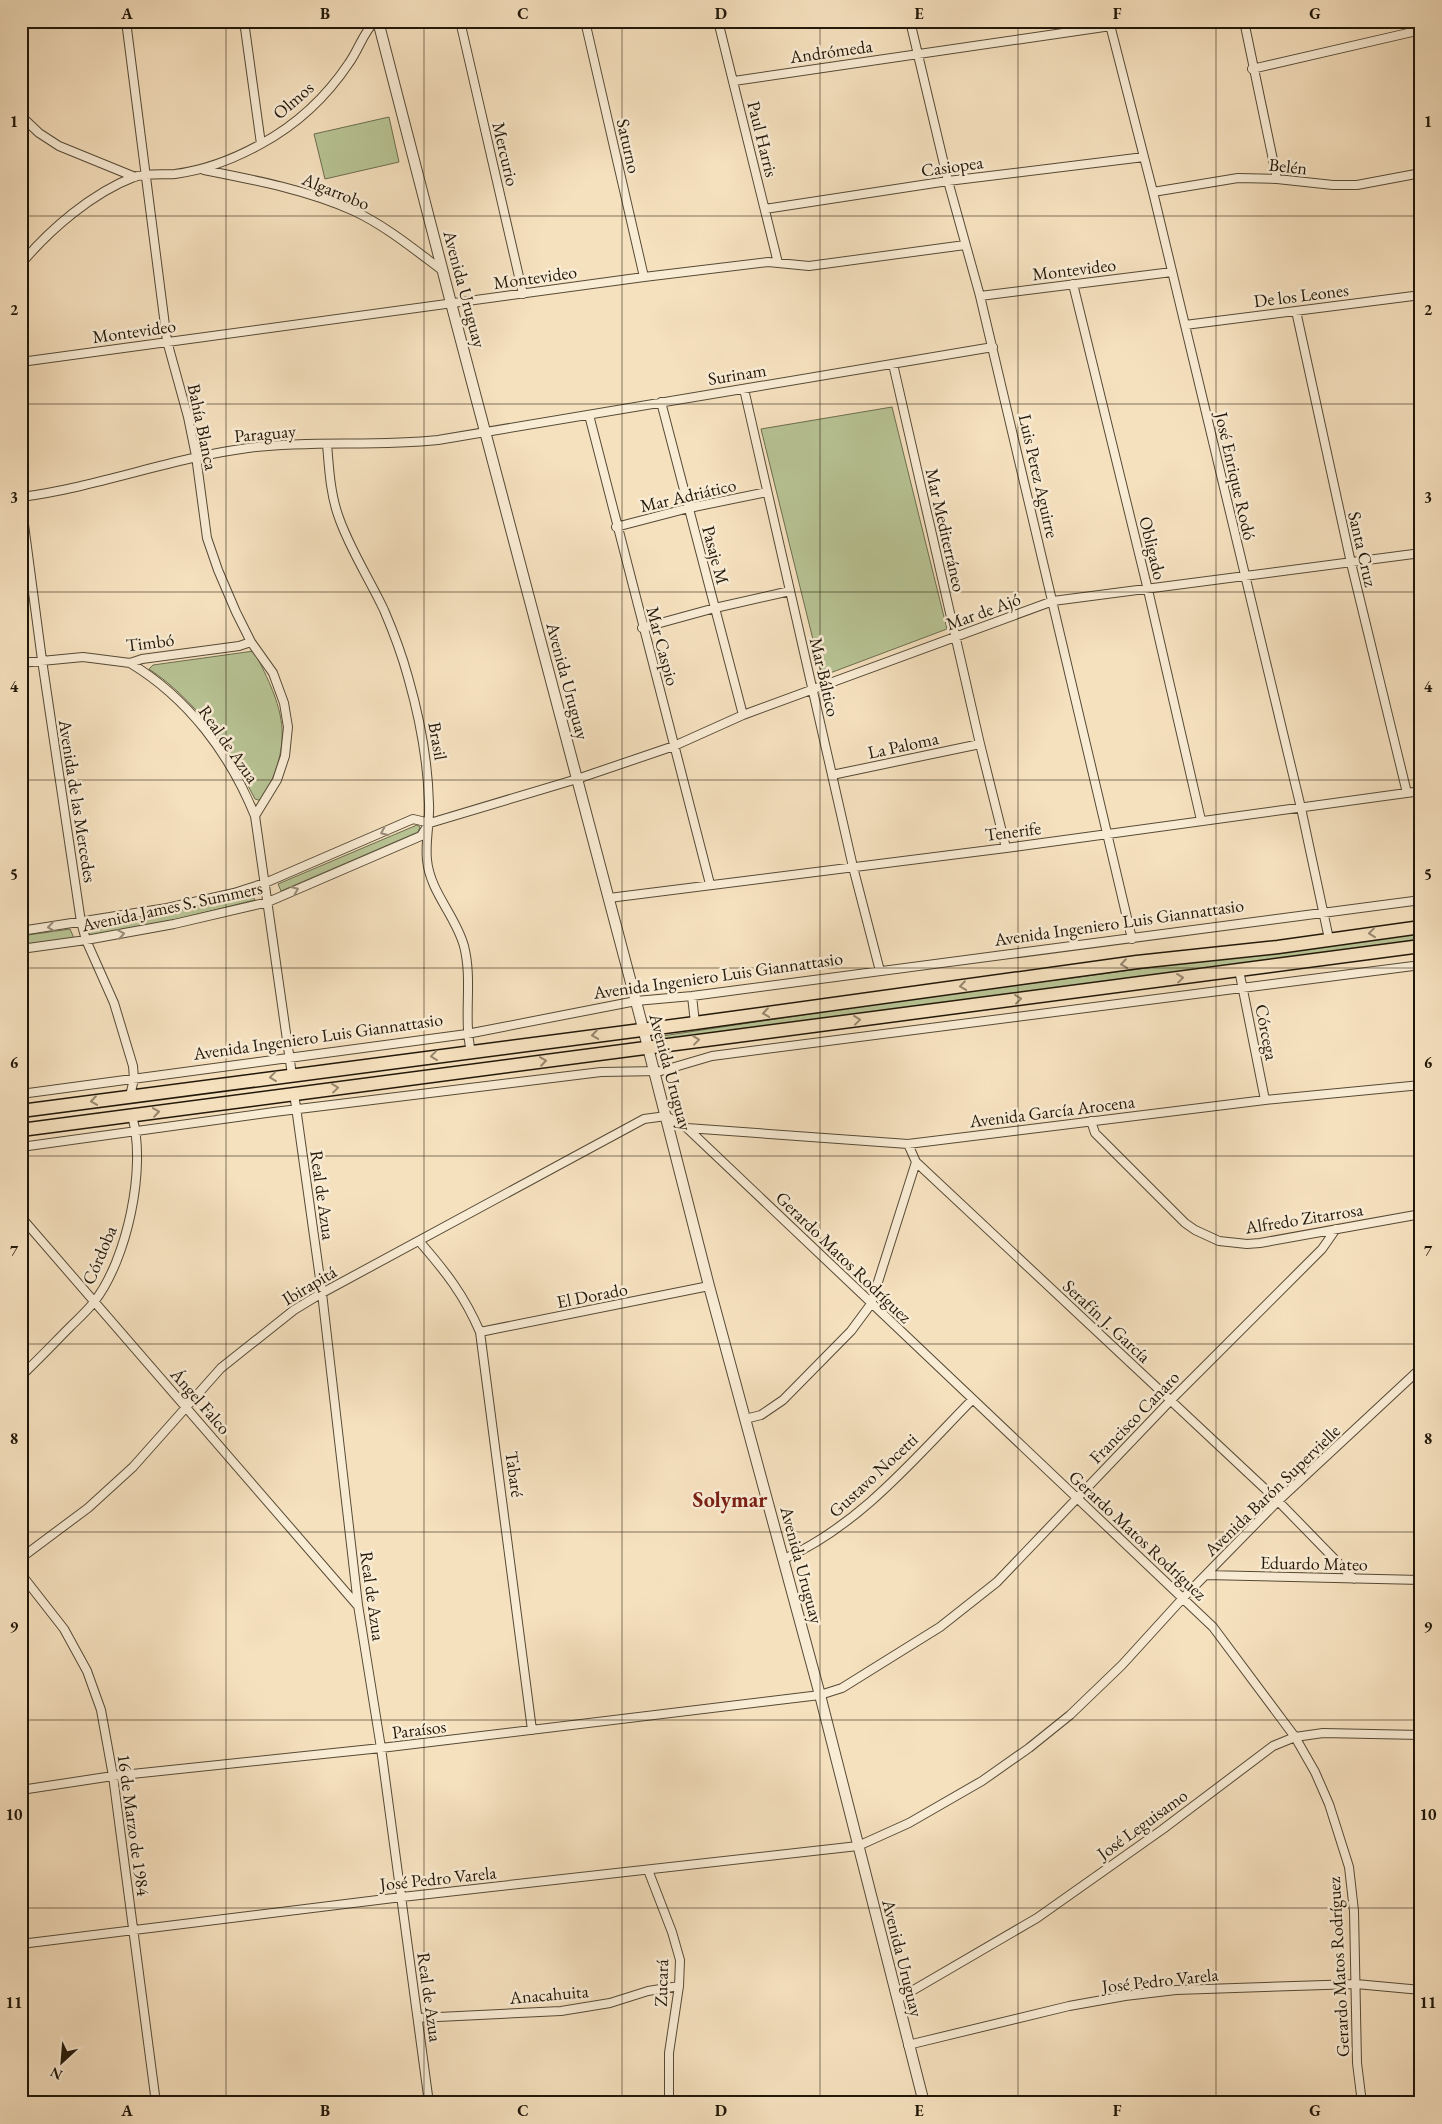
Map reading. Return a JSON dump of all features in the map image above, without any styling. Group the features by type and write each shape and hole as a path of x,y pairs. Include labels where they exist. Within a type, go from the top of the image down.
{"main road":[{"name":"Avenida Ingeniero Luis Giannattasio","path":"21,1111 1421,927"},
{"path":"21,1130 1421,946"}],"street":[{"name":"Bahía Blanca","path":"126,21 167,341 188,417 196,456 207,538 218,570 251,642 273,673 284,703 288,727 285,756 277,780 255,816"},
{"path":"244,21 261,144"},
{"name":"Olmos","path":"204,170 261,144 288,128 325,94 350,62 368,28 375,21"},
{"name":"Avenida Uruguay","path":"378,21 636,1001 709,1286 820,1695 924,2103"},
{"name":"Mercurio","path":"460,21 523,294"},
{"name":"Saturno","path":"585,21 644,277"},
{"name":"Paul Harris","path":"718,21 778,263"},
{"name":"Luis Perez Aguirre","path":"910,21 948,181 980,296 1132,939"},
{"path":"1244,21 1252,69 1277,179"},
{"name":"Andrómeda","path":"734,81 1110,24"},
{"name":"José Enrique Rodó","path":"1110,24 1153,192 1301,808 1329,939"},
{"path":"1252,69 1421,30"},
{"path":"21,116 39,133 59,146 135,177"},
{"name":"Casiopea","path":"765,209 948,181 1144,157"},
{"path":"21,264 39,243 78,209 135,177 204,170"},
{"name":"Algarrobo","path":"204,170 287,188 321,198 356,212 388,232 444,272"},
{"name":"Belén","path":"1153,192 1238,178 1357,185 1421,173"},
{"name":"Montevideo","path":"21,362 644,277 768,262 809,266 965,245"},
{"name":"Montevideo","path":"980,296 1172,272"},
{"name":"Obligado","path":"1073,284 1148,590 1201,820"},
{"name":"De los Leones","path":"1185,325 1421,295"},
{"name":"Santa Cruz","path":"1296,311 1350,563 1407,793"},
{"name":"Surinam","path":"487,432 992,347"},
{"name":"Mar Mediterráneo","path":"893,364 980,744 1006,848"},
{"name":"Mar Báltico","path":"744,388 832,775 880,971"},
{"name":"Pasaje M","path":"661,402 743,715"},
{"name":"Mar Caspio","path":"589,415 642,628 710,884"},
{"name":"Paraguay","path":"21,497 91,485 196,456 258,448 327,444 407,444 487,432"},
{"name":"Brasil","path":"327,444 329,471 337,513 346,537 384,611 408,676 428,763 430,823 426,858 429,872 456,924 464,946 467,965 467,1034 471,1052"},
{"name":"Mar Adriático","path":"616,527 689,508 768,492"},
{"name":"Avenida de las Mercedes","path":"21,502 42,660 81,922 86,940 114,1003 133,1066 134,1079 130,1096"},
{"name":"Mar de Ajó","path":"577,780 674,746 743,715 1053,601 1421,553"},
{"path":"642,628 715,608 790,591"},
{"name":"Timbó","path":"21,663 83,656 130,663 142,659 239,646 251,642"},
{"name":"Real de Azua","path":"130,663 173,693 196,718 246,792 255,816 292,1075"},
{"name":"La Paloma","path":"832,775 980,744"},
{"name":"Avenida James S. Summers","path":"21,931 167,908 234,893 265,883 413,819 430,823 577,780"},
{"name":"Tenerife","path":"609,898 1006,848 1421,791"},
{"name":"Avenida James S. Summers","path":"21,949 86,940 174,924 268,902 421,836 430,823"},
{"name":"Avenida Ingeniero Luis Giannattasio","path":"21,1094 467,1034 636,1001 692,996 1421,900"},
{"path":"21,1147 296,1109 601,1072 654,1071 712,1056 1421,964"},
{"name":"Córcega","path":"1239,970 1265,1100"},
{"path":"692,996 695,1023"},
{"name":"Avenida García Arocena","path":"687,1128 908,1144 1265,1100 1421,1085"},
{"name":"Real de Azua","path":"294,1093 322,1293 358,1606 381,1748 429,2103"},
{"name":"Córdoba","path":"21,1376 94,1302 116,1262 130,1220 136,1168 137,1131 132,1116"},
{"name":"Gerardo Matos Rodríguez","path":"666,1116 687,1128 972,1400 1213,1626 1295,1737 1315,1772 1328,1804 1349,1868 1354,1911 1357,2063 1362,2103"},
{"name":"Ibirapitá","path":"21,1558 88,1508 120,1479 187,1408 221,1368 294,1310 322,1293 644,1119 666,1116"},
{"name":"Alfredo Zitarrosa","path":"1091,1121 1095,1133 1185,1223 1206,1236 1219,1241 1247,1244 1421,1214"},
{"name":"Serafín J. García","path":"908,1144 916,1162 1278,1501 1354,1578"},
{"path":"746,1419 760,1415 789,1394 851,1331 872,1304 916,1162"},
{"name":"Ángel Falco","path":"21,1217 358,1606"},
{"name":"Francisco Canaro","path":"820,1695 842,1688 940,1627 997,1582 1170,1401 1322,1249 1336,1230"},
{"name":"Tabaré","path":"419,1241 443,1269 468,1304 480,1332 532,1730"},
{"name":"El Dorado","path":"480,1332 709,1286"},
{"name":"Avenida Barón Supervielle","path":"858,1846 910,1823 982,1781 1029,1748 1070,1715 1122,1665 1183,1598 1278,1501 1421,1368"},
{"name":"Gustavo Nocetti","path":"784,1559 840,1527 896,1478 972,1400"},
{"name":"16 de Marzo de 1984","path":"21,1574 64,1630 87,1671 101,1710 113,1776 156,2103"},
{"name":"Eduardo Mateo","path":"1206,1576 1421,1580"},
{"name":"Paraísos","path":"21,1790 113,1776 381,1748 820,1695"},
{"name":"José Leguisamo","path":"898,1999 1037,1918 1163,1829 1273,1746 1295,1737 1323,1733 1421,1735"},
{"name":"José Pedro Varela","path":"21,1944 402,1897 858,1846"},
{"name":"Zucará","path":"648,1870 672,1932 680,1960 680,1986 669,2052 669,2103"},
{"name":"José Pedro Varela","path":"908,2046 1069,2006 1125,1996 1176,1990 1356,1984 1421,1990"},
{"name":"Anacahuita","path":"418,2018 561,2011 610,2003 648,1991 680,1986"}],"green space":[{"path":"389,117 399,162 325,179 314,134"},
{"path":"892,407 947,629 822,676 761,429"},
{"path":"254,651 273,690 282,724 279,759 262,801 255,799 235,762 197,711 166,681 149,669 153,665"},
{"path":"417,825 420,827 418,832 281,891 278,884"},
{"path":"251,893 255,900 170,921 89,936 88,928 166,914"},
{"path":"70,929 74,938 21,945 21,936"},
{"path":"1421,932 1421,941 662,1040 662,1036 896,1001"}],"district":[{"name":"Solymar","path":"730,1499"}]}
